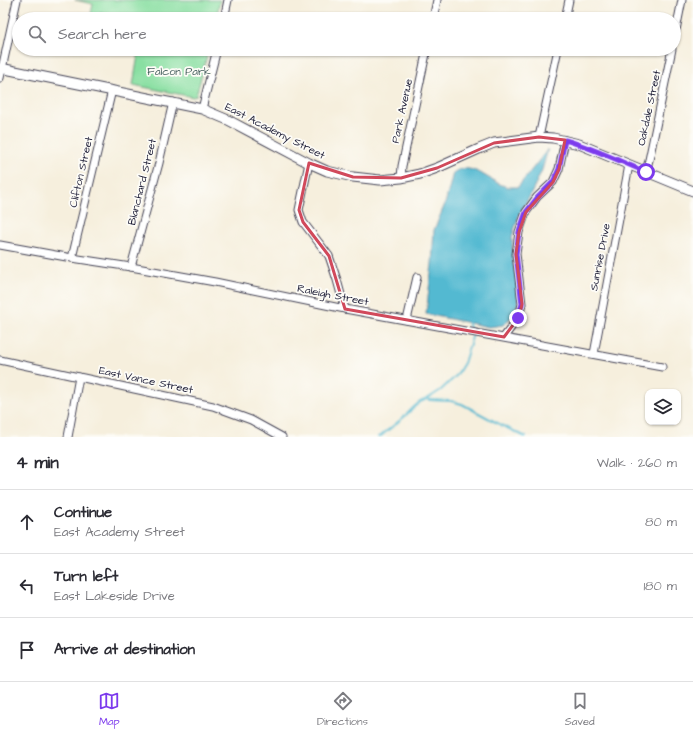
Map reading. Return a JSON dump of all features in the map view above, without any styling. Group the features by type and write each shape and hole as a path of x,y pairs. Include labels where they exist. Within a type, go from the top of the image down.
{"street":[{"path":"14,12 17,0"},
{"path":"225,12 228,0"},
{"path":"434,12 437,0"},
{"path":"566,12 569,0"},
{"path":"680,12 682,0"},
{"path":"1,71 12,22"},
{"path":"202,109 215,56"},
{"name":"Park Avenue","path":"401,178 402,166 426,56"},
{"path":"539,137 556,56"},
{"name":"Oakdale Street","path":"646,172 671,56"},
{"name":"East Academy Street","path":"1,71 112,90 202,109 228,120 309,163 327,171 353,177 380,180 420,174 494,143 539,137 565,140 579,144 693,191"},
{"name":"Clifton Street","path":"72,258 112,90"},
{"name":"Blanchard Street","path":"131,267 159,163 173,102"},
{"path":"504,338 518,318 522,304 516,254 519,232 526,212 553,182 559,169 565,140"},
{"path":"309,163 299,210 303,222 329,256 344,308"},
{"name":"Sunrise Drive","path":"594,354 629,165"},
{"name":"Raleigh Street","path":"0,245 215,282 407,320 662,367"},
{"path":"407,320 417,277"},
{"name":"East Vance Street","path":"0,360 212,406 251,420 282,437"},
{"path":"68,437 79,377"}],"highlighted area":[{"path":"539,137 565,140 559,169 553,182 526,212 519,232 516,254 522,304 519,317 504,337 345,309 329,256 303,222 299,210 309,163 353,177 401,178 437,168 494,143"}],"green space":[{"path":"75,0 220,0 217,12 91,12 93,4"},
{"name":"Falcon Park","path":"138,56 207,56 196,96 193,97 133,85"}],"water":[{"path":"548,149 542,170 519,215 512,237 513,262 517,282 518,303 513,316 503,325 489,327 426,314 432,264 434,230 445,204 453,173 460,169 474,170 501,185 518,187"}],"waterway":[{"path":"469,321 468,323 471,330"},
{"path":"378,437 404,417 420,402 441,390 456,376 464,363 473,334"},
{"path":"429,400 451,401 462,404 526,437"}],"route":[{"path":"518,318 522,304 516,254 519,232 526,212 553,182 559,169 565,140 596,150 646,172"}]}
